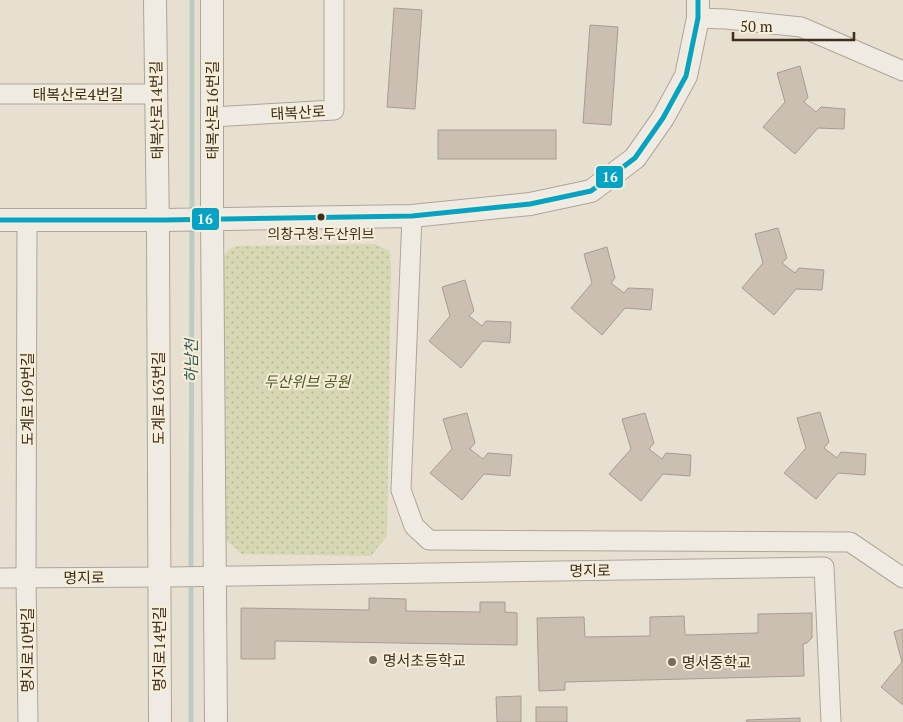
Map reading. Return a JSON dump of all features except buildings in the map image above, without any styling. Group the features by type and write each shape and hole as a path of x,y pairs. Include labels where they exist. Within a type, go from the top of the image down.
{"street":[{"name":"태복산로14번길","path":"155,0 156,94 161,220"},
{"name":"태복산로16번길","path":"212,0 212,117 208,219 208,576 216,722"},
{"name":"태복산로","path":"212,117 334,110 334,0"},
{"path":"0,220 161,220 412,216 530,204 591,191 635,158 663,118 686,76 698,9 726,19 801,27 903,71"},
{"name":"태복산로4번길","path":"0,94 156,94"},
{"path":"412,216 401,490 414,526 429,540 850,542 903,578"},
{"name":"도계로169번길","path":"26,578 27,220"},
{"name":"도계로163번길","path":"161,220 164,577"},
{"name":"명지로","path":"0,578 824,567 831,722"},
{"name":"명지로14번길","path":"160,722 164,577"},
{"name":"명지로10번길","path":"26,578 28,722"}],"green space":[{"name":"두산위브 공원","path":"375,244 390,251 391,268 387,536 371,556 242,554 226,540 222,261 228,250 236,246"}],"waterway":[{"name":"하남천","path":"192,0 192,214"},
{"name":"하남천","path":"191,572 192,225"},
{"name":"하남천","path":"191,580 191,722"}],"transit line":[{"name":"16","path":"0,220 165,220 412,216 530,204 591,191 635,158 663,118 686,76 698,18 698,0"}],"place":[{"name":"의창구청.두산위브","path":"321,217"},
{"name":"명서초등학교","path":"373,660"},
{"name":"명서중학교","path":"672,662"}]}
